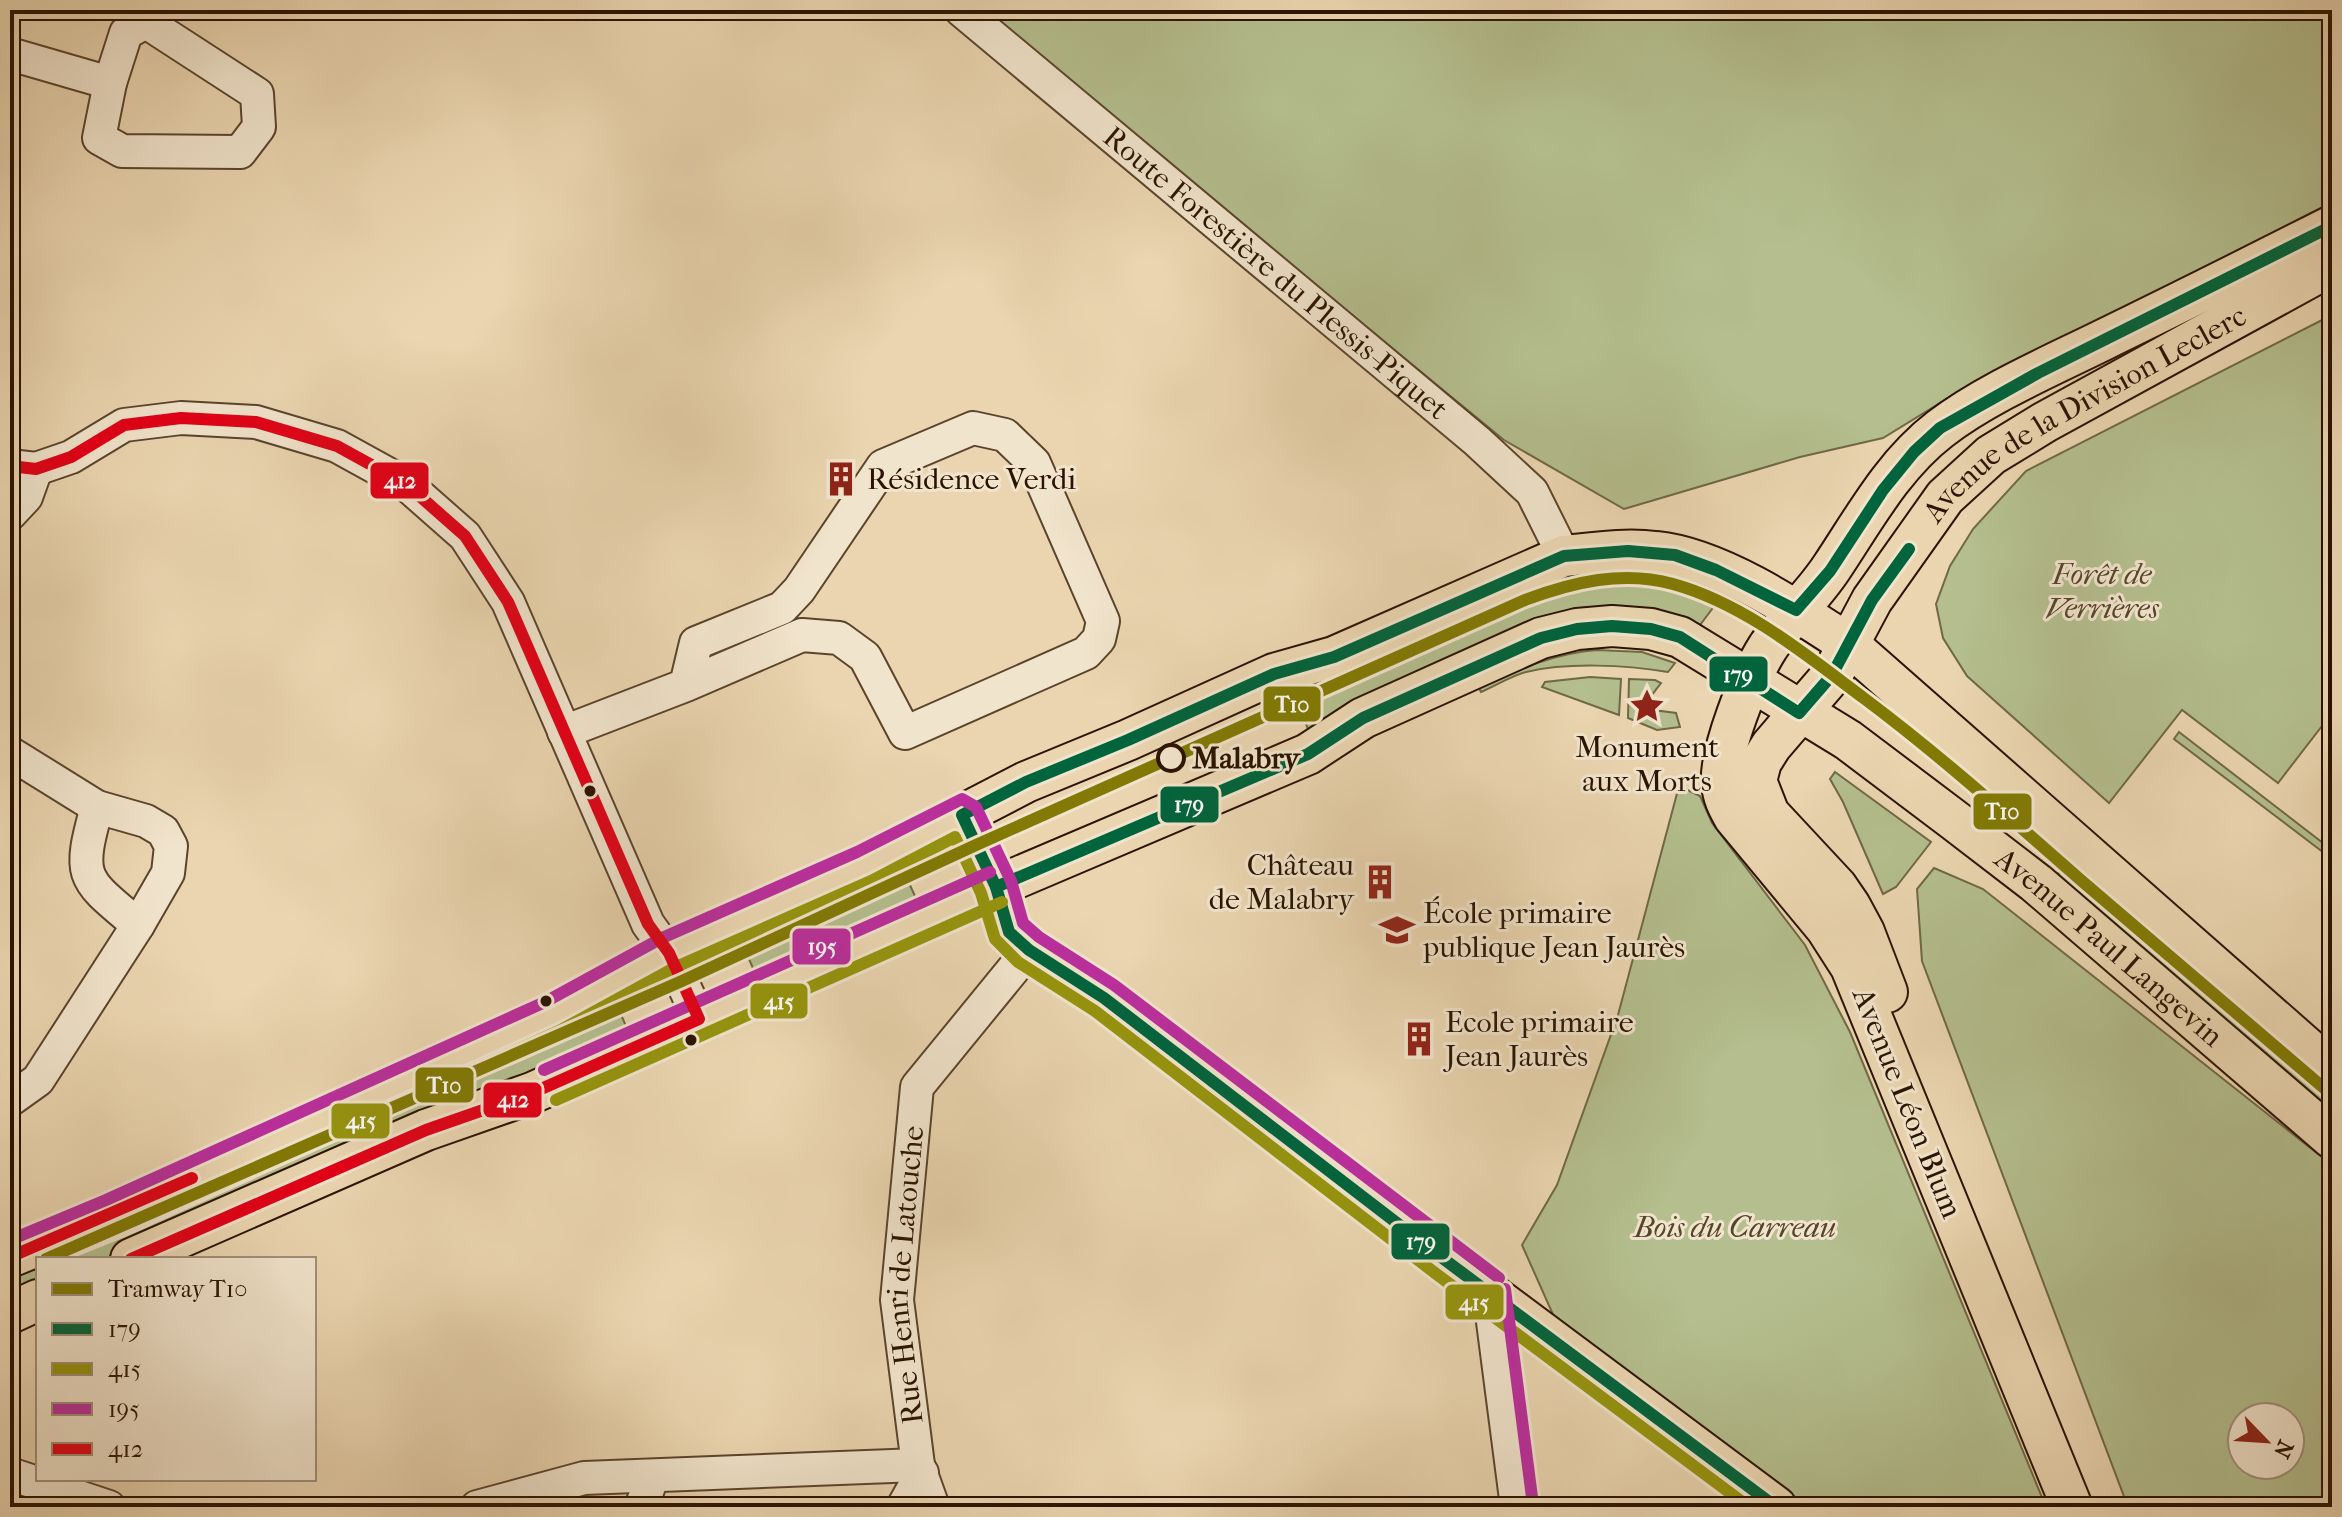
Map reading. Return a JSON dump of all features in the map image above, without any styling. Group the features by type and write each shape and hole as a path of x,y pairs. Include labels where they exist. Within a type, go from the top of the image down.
{"main road":[{"name":"Avenue de la Division Leclerc","path":"1796,610 1830,571 1883,490 1914,452 1940,428 2093,345 2332,226"},
{"name":"Avenue de la Division Leclerc","path":"1799,713 1823,688 1872,600 1945,497 1991,455 2059,414 2332,265"},
{"name":"Avenue Paul Langevin","path":"1564,556 1655,551 1696,562 1796,610 1848,644 2332,1070"},
{"path":"10,1257 112,1215 552,1016 669,953 864,866 1026,782 1274,674 1334,657 1564,556"},
{"name":"Avenue Léon Blum","path":"1796,610 1767,649 1749,682 1724,750 1725,800 1734,817 1826,928 1851,967 2072,1507"},
{"name":"Avenue Paul Langevin","path":"996,887 1308,754 1363,718 1541,638 1577,629 1612,626 1651,629 1680,637 1799,713 1848,740 2036,883 2332,1138"},
{"name":"Avenue Léon Blum","path":"1799,713 1771,746 1758,770 1756,781 1759,794 1769,814 1837,887 1864,932 2097,1507"},
{"path":"962,815 996,887 1009,932 1029,950 1104,998 1776,1507"},
{"path":"136,1257 426,1130 532,1093 996,887"},
{"path":"10,1313 36,1301"}],"street":[{"name":"Route Forestière du Plessis-Piquet","path":"961,10 1477,441 1532,492 1564,556"},
{"path":"146,22 257,94 259,127 240,152 122,151 99,138 110,83 126,33 146,22"},
{"path":"10,54 110,83"},
{"path":"10,514 26,497 23,468 71,457 124,425 181,418 256,422 337,446 406,484 465,536 508,602 648,924 669,953 699,1019"},
{"path":"564,732 686,685 802,635 839,638 865,657 905,733 1086,653 1099,639 1103,621 1034,463 1005,435 973,428 883,466 799,590 782,608 696,643 686,685"},
{"path":"10,753 97,807 146,821 163,831 171,846 168,873 138,925 38,1080 10,1100"},
{"path":"97,807 86,849 86,871 98,890 138,925"},
{"name":"Rue Henri de Latouche","path":"933,1507 920,1469 897,1300 917,1087 1029,950"},
{"path":"1489,1291 1517,1507"},
{"path":"477,1507 584,1478 920,1469 903,1507"},
{"path":"10,1474 109,1507"},
{"path":"641,1507 653,1476"}],"green space":[{"path":"980,10 2332,10 2332,206 2291,230 1963,389 1883,438 1800,457 1624,509 1504,440"},
{"name":"Forêt de Verrières","path":"2332,315 2332,713 2278,783 2182,710 2109,803 1967,676 1943,638 1936,604 1950,566 1973,529 2026,471"},
{"path":"1630,562 1727,589 1700,625 1639,608 1607,608 1575,613 1311,736 1288,682 1548,576"},
{"path":"1597,650 1642,652 1675,663 1668,672 1597,666 1542,669 1520,674 1481,692 1479,688 1551,659"},
{"path":"1590,677 1621,679 1619,715 1542,687 1545,682"},
{"path":"1629,679 1661,683 1645,704 1646,709 1676,713 1680,727 1657,730 1628,718"},
{"path":"2179,732 2332,850 2332,859 2174,739"},
{"path":"1835,772 1931,842 1896,887 1883,894 1830,779"},
{"name":"Bois du Carreau","path":"1679,786 1700,796 1712,823 1805,945 1850,1032 2046,1507 1804,1507 1555,1319 1522,1245 1557,1185 1618,1015"},
{"path":"2072,858 2332,1087 2332,1127 2049,884"},
{"path":"900,863 919,905 757,977 738,935"},
{"path":"1934,868 1983,889 2332,1165 2332,1507 2128,1507 1922,961 1917,889"},
{"path":"613,996 629,1033 118,1257 36,1257 36,1293 10,1305 10,1266"}],"tram line":[{"name":"T10","path":"51,1257 682,981 976,845 1525,600 1580,583 1617,578 1654,580 1700,593 1774,632 1948,765 2332,1095"}],"transit line":[{"name":"179","path":"1776,1507 1445,1260 1104,998 1029,950 1009,932 996,887 962,815 1026,782 1274,674 1334,657 1564,556 1628,551 1675,555 1716,570 1796,610 1830,571 1883,490 1914,452 1940,428 2038,373 2332,226"},
{"name":"412","path":"10,466 36,469 71,457 124,425 181,418 256,422 337,446 406,484 465,536 508,602 648,924 669,953 699,1019 532,1093 426,1130 136,1257"},
{"name":"179","path":"996,887 1308,754 1363,718 1541,638 1577,629 1612,626 1651,629 1680,637 1799,713 1832,675 1872,600 1909,549"},
{"name":"195","path":"10,1240 106,1200 545,1002 662,938 857,852 962,799 976,807 1011,881 1023,923 1039,937 1114,985 1499,1278"},
{"name":"415","path":"52,1257 119,1230 559,1031 676,967 871,881 955,837 981,893 995,939 1018,962 1095,1011 1435,1273 1749,1507"},
{"name":"195","path":"544,1070 990,872"},
{"name":"415","path":"556,1100 1002,902"},
{"name":"412","path":"10,1257 192,1178"},
{"name":"195","path":"1505,1289 1533,1505"}],"place":[{"name":"Résidence Verdi","path":"841,479"},
{"name":"Monument aux Morts","path":"1647,706"},
{"name":"Malabry","path":"1171,758"},
{"name":"Château de Malabry","path":"1380,882"},
{"name":"École primaire publique Jean Jaurès","path":"1397,930"},
{"name":"Ecole primaire Jean Jaurès","path":"1419,1039"}]}
